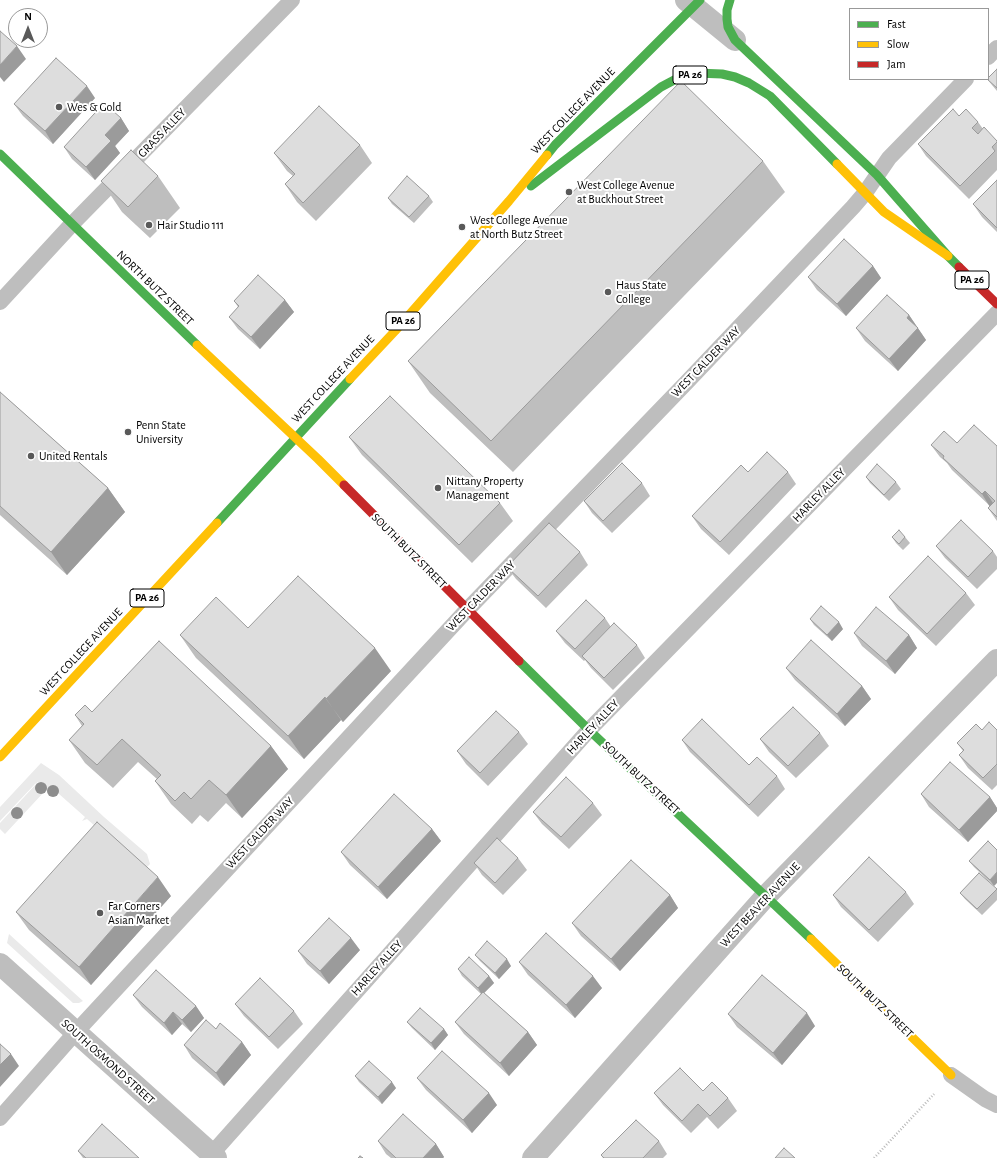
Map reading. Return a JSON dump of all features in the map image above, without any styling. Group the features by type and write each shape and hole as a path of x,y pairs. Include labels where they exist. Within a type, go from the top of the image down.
{"main road":[{"path":"730,0 727,10 727,19 728,27 735,40 877,175 948,256"},
{"name":"WEST COLLEGE AVENUE","path":"0,757 395,331 509,202 554,145 693,2"},
{"name":"PA 26","path":"509,202 568,159 646,97 661,87 678,78 709,72 735,77 770,96 884,212 948,256 997,304"},
{"name":"NORTH BUTZ STREET","path":"0,154 180,330 295,438"},
{"name":"SOUTH BUTZ STREET","path":"295,438 318,459 467,610 590,730 766,896 951,1075"}],"street":[{"path":"693,2 735,40"},
{"name":"WEST BEAVER AVENUE","path":"533,1158 766,896 997,660"},
{"name":"SOUTH OSMOND STREET","path":"0,964 212,1157"}],"lane":[{"name":"GRASS ALLEY","path":"0,302 72,224 292,0"},
{"path":"989,56 997,48"},
{"name":"WEST CALDER WAY","path":"0,1118 75,1033 467,610 866,193 888,158 965,80"},
{"name":"HARLEY ALLEY","path":"212,1157 590,730 997,313"},
{"name":"SOUTH BUTZ STREET","path":"951,1075 997,1105"}],"path":[{"path":"874,1158 951,1075"}],"shaded area":[{"path":"41,763 59,775 147,854 150,864 144,870 87,819 82,821 85,817 50,786 46,791 46,786 43,782 38,782 35,784 0,821 0,807"},
{"path":"37,783 43,784 45,788 44,792 5,834 0,829 0,823"},
{"path":"9,934 83,1001 73,1003 7,943"}],"building":[{"path":"0,31 8,38 8,48 15,48 0,65"},
{"path":"56,58 87,86 45,131 14,104"},
{"path":"997,69 997,88 988,80"},
{"name":"Haus State College","path":"681,81 763,161 491,441 408,361"},
{"path":"104,103 121,118 105,135 111,141 86,167 64,147"},
{"path":"319,106 360,145 303,203 285,184 295,174 274,153"},
{"path":"953,109 959,116 966,109 978,122 972,128 978,134 984,127 997,141 992,147 995,151 960,186 918,144"},
{"path":"131,150 158,176 128,207 101,181"},
{"path":"407,176 429,196 409,217 388,198"},
{"path":"997,180 997,228 973,204"},
{"path":"844,239 873,266 837,304 808,277"},
{"path":"258,275 285,300 251,337 229,317 239,306 234,301"},
{"path":"887,295 909,315 907,318 918,328 889,359 856,328"},
{"name":"United Rentals","path":"0,392 108,488 51,552 0,506"},
{"name":"Nittany Property Management","path":"390,396 500,503 459,545 349,437"},
{"path":"974,425 997,446 997,517 988,508 995,501 985,491 982,494 931,445 944,431 957,443"},
{"path":"767,452 788,472 720,542 692,516 741,465 748,472"},
{"path":"622,463 642,483 603,521 584,501"},
{"path":"877,464 896,482 884,495 866,477"},
{"path":"961,520 993,551 968,577 936,546"},
{"path":"549,523 580,552 538,596 507,567"},
{"path":"899,530 905,537 899,544 892,537"},
{"path":"928,556 966,593 927,634 889,597"},
{"path":"298,576 375,648 288,736 180,635 216,597 248,628"},
{"path":"586,600 605,618 575,649 556,631"},
{"path":"821,606 839,622 827,635 810,619"},
{"path":"876,607 909,635 886,661 854,633"},
{"path":"614,623 637,645 604,678 582,656"},
{"path":"811,640 862,686 837,714 786,668"},
{"path":"159,641 271,746 226,795 209,780 191,799 184,792 175,801 155,781 161,775 122,739 97,765 69,740 84,724 75,715 85,705 92,712"},
{"path":"793,707 820,733 788,766 760,739"},
{"path":"496,711 519,732 480,773 457,751"},
{"path":"702,719 749,765 757,757 777,776 749,805 682,740"},
{"path":"989,722 997,730 997,764 983,778 959,755 964,750 957,743 976,724 982,730"},
{"path":"950,762 990,797 959,830 921,794"},
{"path":"566,777 593,803 561,837 533,812"},
{"path":"394,794 432,829 378,887 341,852"},
{"name":"Far Corners Asian Market","path":"97,822 158,877 79,967 16,912"},
{"path":"497,838 518,858 495,883 474,863"},
{"path":"988,841 997,850 997,872 990,880 969,861"},
{"path":"869,857 906,892 869,930 833,895"},
{"path":"631,860 670,895 611,959 572,923"},
{"path":"979,873 997,889 977,909 960,893"},
{"path":"329,918 351,938 320,971 298,951"},
{"path":"546,933 593,976 566,1005 519,962"},
{"path":"487,941 507,959 495,973 475,955"},
{"path":"469,957 489,976 478,988 458,969"},
{"path":"156,970 196,1006 182,1020 173,1012 164,1023 133,995"},
{"path":"762,975 807,1013 773,1053 728,1014"},
{"path":"260,978 294,1011 269,1037 235,1004"},
{"path":"483,992 528,1032 500,1063 455,1022"},
{"path":"420,1008 444,1029 431,1043 407,1022"},
{"path":"206,1020 216,1029 220,1023 242,1042 216,1073 184,1045"},
{"path":"0,1044 11,1054 0,1065"},
{"path":"442,1051 489,1093 463,1120 417,1078"},
{"path":"369,1061 392,1082 378,1097 355,1076"},
{"path":"680,1068 703,1091 712,1082 728,1098 710,1116 698,1104 682,1121 654,1093"},
{"path":"403,1114 436,1144 423,1158 396,1158 378,1141"},
{"path":"636,1120 659,1141 643,1158 604,1158 601,1155"},
{"path":"102,1124 139,1158 86,1158 78,1151"},
{"path":"784,1148 795,1158 775,1158"}],"traffic: fast":[{"path":"547,155 555,145 700,0"},
{"path":"730,0 727,10 727,19 728,27 735,40 877,175 959,267"},
{"path":"531,186 661,87 678,78 696,73 722,74 735,77 749,83 770,96 837,164"},
{"path":"0,154 197,345"},
{"path":"217,523 350,379"},
{"path":"519,661 589,730 811,939"}],"traffic: slow":[{"path":"350,379 395,331 509,201 547,155"},
{"path":"837,164 884,212 948,256"},
{"path":"197,345 344,485"},
{"path":"0,757 217,523"},
{"path":"811,939 951,1075"}],"traffic: jam":[{"path":"959,267 997,304"},
{"path":"344,485 519,661"}],"place":[{"name":"Wes & Gold","path":"59,107"},
{"name":"West College Avenue at Buckhout Street","path":"569,192"},
{"name":"Hair Studio 111","path":"149,225"},
{"name":"West College Avenue at North Butz Street","path":"462,227"},
{"name":"Haus State College","path":"608,292"},
{"name":"Penn State University","path":"128,432"},
{"name":"United Rentals","path":"31,456"},
{"name":"Nittany Property Management","path":"438,488"},
{"name":"Far Corners Asian Market","path":"100,913"}]}
